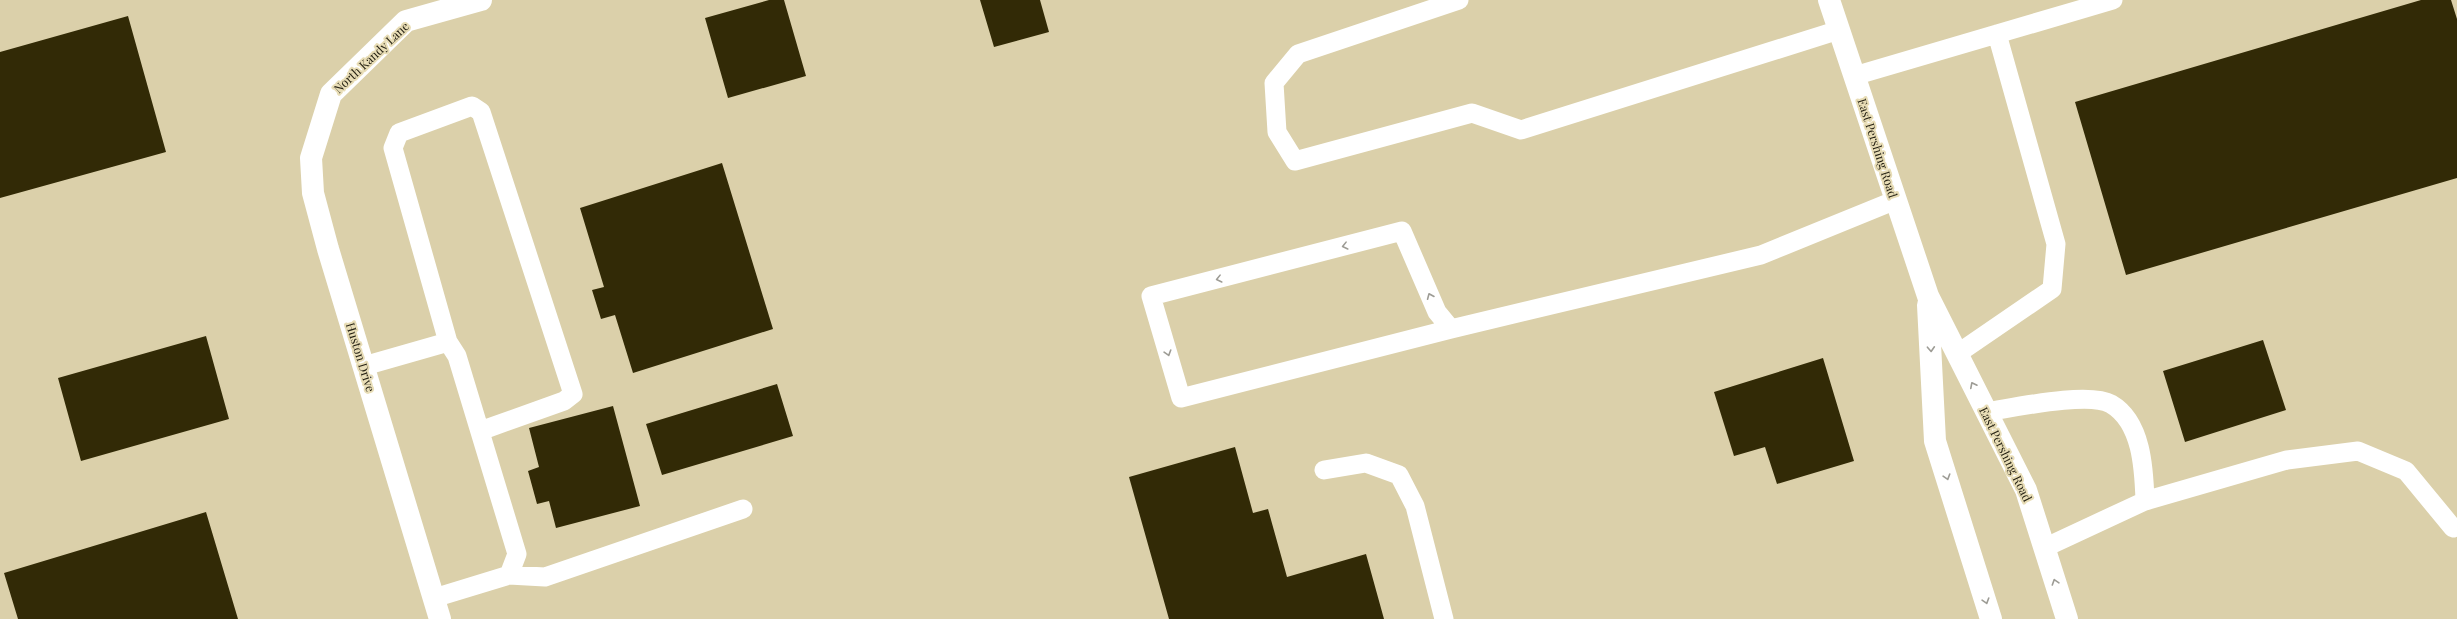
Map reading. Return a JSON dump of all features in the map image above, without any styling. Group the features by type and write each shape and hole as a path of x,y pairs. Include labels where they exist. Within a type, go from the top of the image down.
{"main road":[{"name":"North Kandy Lane","path":"331,94 406,21 481,0"},
{"name":"East Pershing Road","path":"1829,0 1928,296 2026,490 2068,619"},
{"name":"Huston Drive","path":"331,94 310,158 314,193 328,249 440,619"},
{"name":"East Pershing Road","path":"1928,296 1935,441 1991,619"}],"lane":[{"path":"1459,0 1298,54 1274,83 1277,132 1295,162 1472,113 1521,130 1839,30"},
{"path":"1854,76 2113,0"},
{"path":"1957,354 2052,289 2056,244 1998,34"},
{"path":"480,432 564,402 573,394 481,112 472,106 399,133 393,148 448,342 457,356 480,432 517,554 509,575"},
{"path":"1451,328 1437,312 1402,231 1151,296 1181,398 1451,328 1760,255 1896,200"},
{"path":"364,366 448,342"},
{"path":"1986,412 2083,398 2110,403 2130,421 2144,466 2145,500"},
{"path":"2044,548 2145,500 2287,460 2358,451 2406,471 2453,528"},
{"path":"1324,470 1366,463 1399,475 1415,506 1444,619"},
{"path":"434,598 509,575 545,577 743,509"}],"building":[{"path":"769,0 784,0 806,76 728,98 705,18"},
{"path":"980,0 1040,0 1049,32 994,47"},
{"path":"2421,0 2451,0 2457,19 2457,178 2126,275 2075,102"},
{"path":"128,16 166,152 0,198 0,52"},
{"path":"722,163 773,329 633,373 615,315 601,319 592,290 604,287 580,208"},
{"path":"206,336 229,419 81,461 58,378"},
{"path":"2263,340 2286,410 2185,442 2163,371"},
{"path":"1823,358 1854,461 1777,484 1765,447 1734,456 1714,392"},
{"path":"777,384 793,436 662,475 646,424"},
{"path":"613,406 640,506 556,528 549,501 537,504 528,471 539,467 529,428"},
{"path":"1235,447 1253,513 1268,509 1287,577 1366,554 1384,619 1169,619 1129,477"},
{"path":"206,512 238,619 18,619 4,573"}]}
